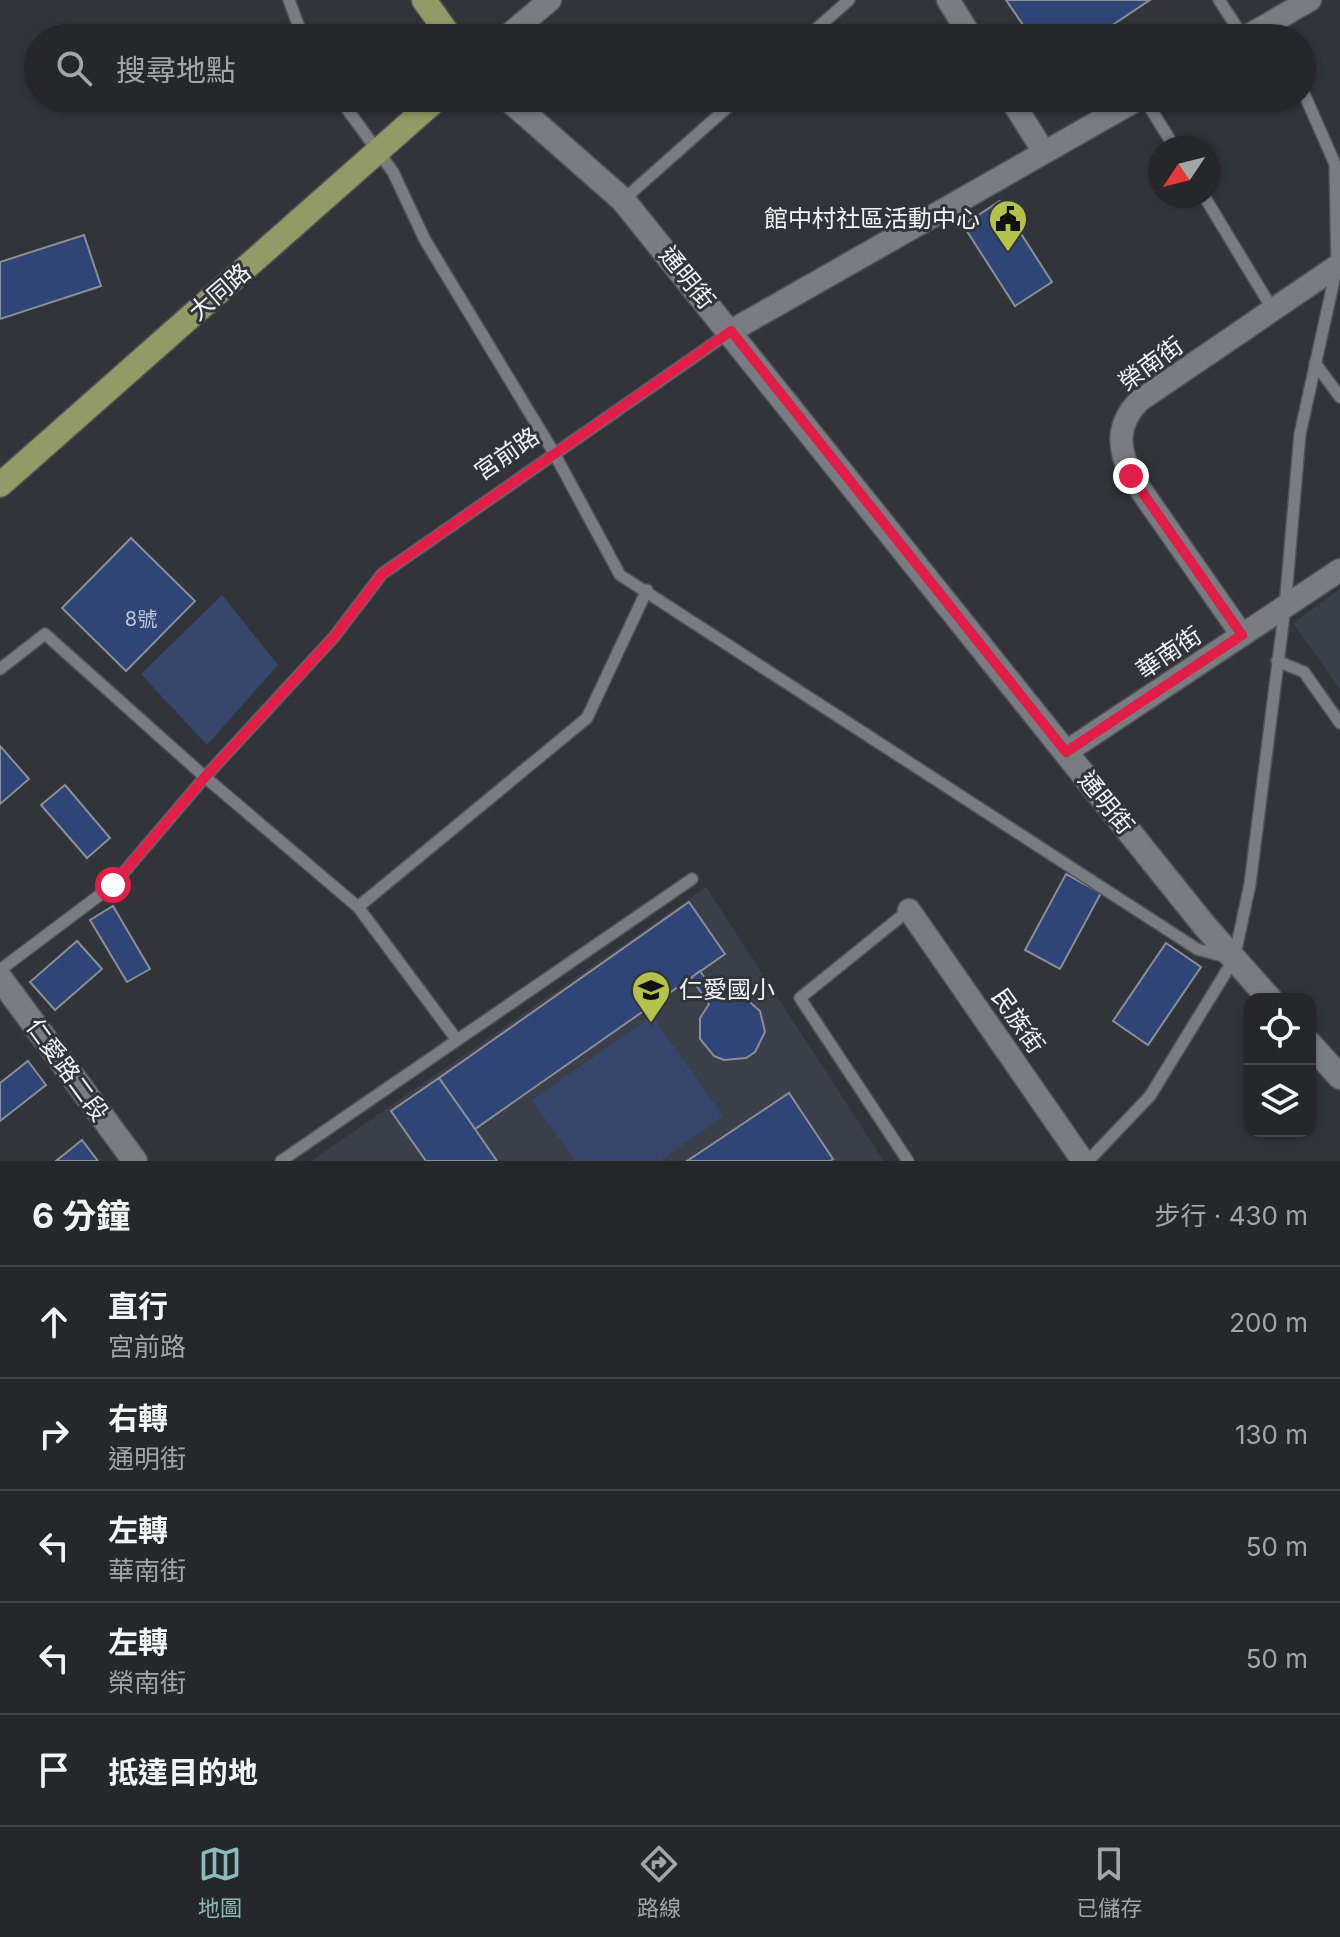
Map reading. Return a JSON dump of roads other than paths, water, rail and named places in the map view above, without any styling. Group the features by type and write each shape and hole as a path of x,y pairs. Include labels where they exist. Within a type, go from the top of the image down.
{"main road":[{"path":"424,0 441,24"},
{"name":"大同路","path":"0,485 423,112"}],"street":[{"path":"522,24 550,0"},
{"path":"948,0 963,24"},
{"path":"1283,24 1310,0"},
{"name":"通明街","path":"523,112 623,200 1066,752 1265,993"},
{"path":"1019,112 1044,152"},
{"name":"宮前路","path":"731,331 1117,112"},
{"name":"榮南街","path":"1242,635 1131,476 1123,459 1121,427 1139,401 1338,265"},
{"name":"華南街","path":"1066,752 1340,570"},
{"name":"民族街","path":"909,910 1086,1161"},
{"name":"仁愛路二段","path":"0,978 135,1161"},
{"path":"1316,1051 1340,1077"}],"lane":[{"path":"289,0 298,24"},
{"path":"822,24 849,0"},
{"path":"1219,0 1235,24"},
{"path":"349,112 393,172 425,240 554,453 620,575 882,748 1197,949 1234,959"},
{"path":"623,200 722,112"},
{"path":"1151,112 1167,136"},
{"path":"1086,1161 1150,1096 1234,959 1250,884 1285,607 1300,434 1338,265 1335,164 1312,112"},
{"path":"1211,208 1273,310"},
{"name":"宮前路","path":"0,970 113,885 205,777 334,637 382,574 731,331"},
{"path":"1315,363 1340,397"},
{"path":"358,907 587,718 647,590"},
{"path":"0,669 45,634 205,777 358,907 457,1040"},
{"path":"1277,661 1304,672 1340,723"},
{"path":"281,1161 692,879"},
{"path":"908,1161 800,998 909,910"}],"place":[{"name":"館中村社區活動中心","path":"1008,253"},
{"name":"仁愛國小","path":"651,1024"}]}
